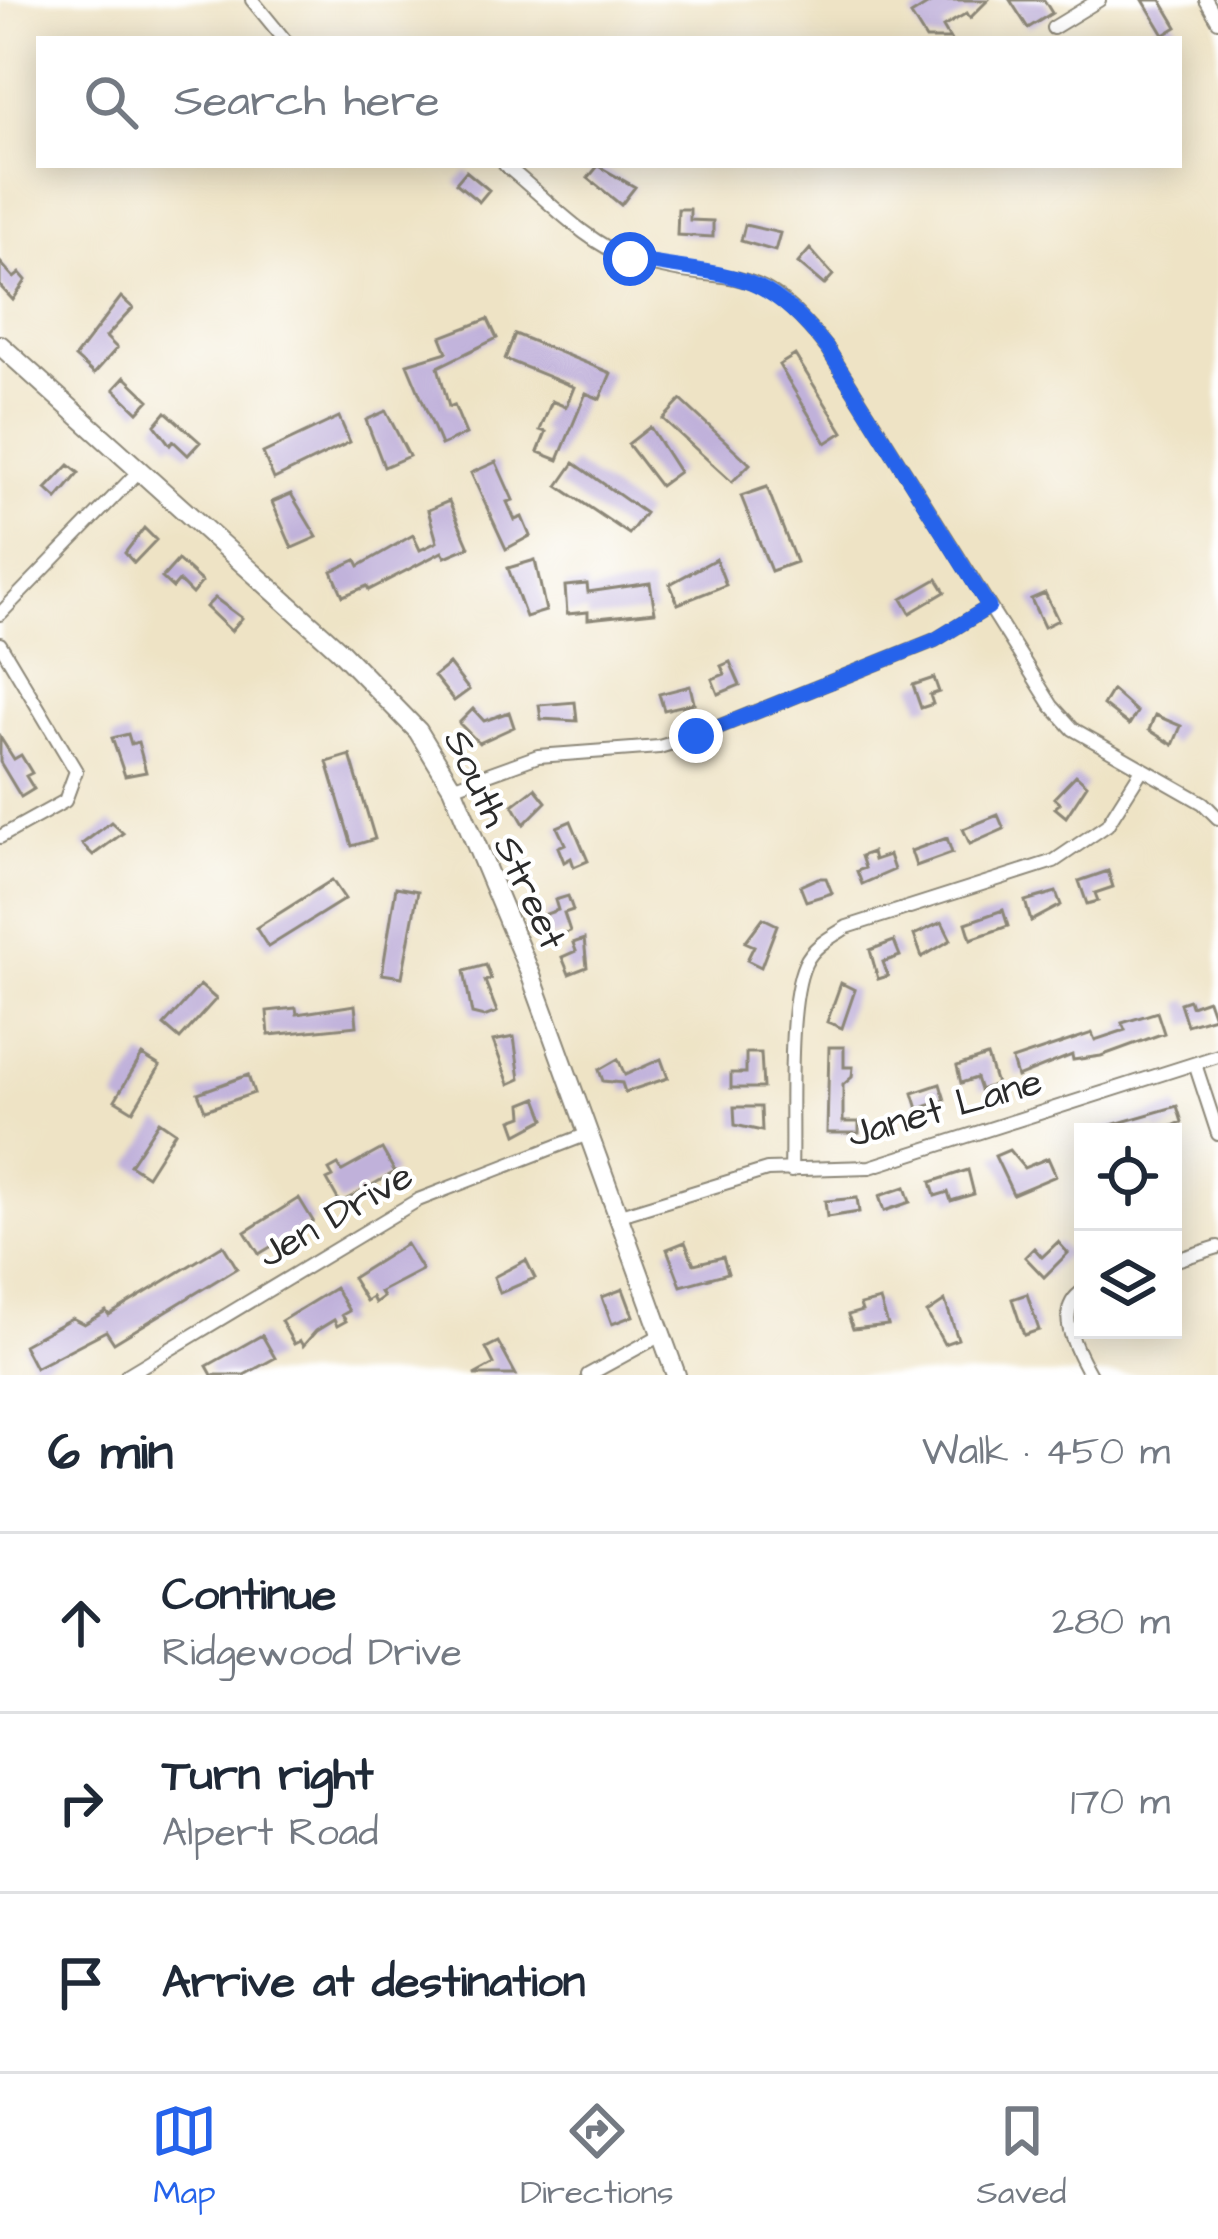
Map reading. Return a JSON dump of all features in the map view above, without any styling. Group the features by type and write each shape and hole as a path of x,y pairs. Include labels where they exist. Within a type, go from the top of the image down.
{"street":[{"path":"252,0 282,36"},
{"path":"1053,28 1099,0"},
{"path":"1206,0 1218,21"},
{"path":"509,168 604,244 630,259 740,275 796,309 827,348 989,607 1073,729 1203,803 1218,818"},
{"name":"South Street","path":"0,345 388,698 418,731 452,787 530,973 676,1375"},
{"path":"0,614 139,471"},
{"path":"452,787 538,756 659,747 696,736 935,640 989,607"},
{"path":"0,644 76,771 65,801 0,837"},
{"path":"791,1171 797,997 805,963 820,944 847,927 1054,862 1107,825 1141,771"},
{"name":"Janet Lane","path":"616,1216 730,1179 870,1167 1218,1056"},
{"path":"1196,1064 1218,1134"},
{"name":"Jen Drive","path":"128,1375 418,1200 588,1134"},
{"path":"1182,1258 1218,1247"},
{"path":"1074,1296 1067,1311 1070,1331 1090,1375"},
{"path":"588,1375 661,1335"}],"building":[{"path":"935,0 988,0 970,18 967,13 943,27 948,36 924,36 911,15"},
{"path":"1010,0 1044,0 1052,13 1028,28"},
{"path":"1143,0 1161,0 1177,27 1164,35"},
{"path":"602,168 635,187 621,205 588,178"},
{"path":"466,171 489,190 479,202 456,183"},
{"path":"678,209 690,209 690,220 713,221 713,237 677,235"},
{"path":"745,225 780,233 775,251 741,241"},
{"path":"810,249 833,275 824,285 798,263"},
{"path":"0,262 14,278 20,273 26,280 13,300 0,286"},
{"path":"121,297 133,308 106,337 117,348 94,374 75,357"},
{"path":"488,319 497,338 438,367 449,407 454,405 466,434 441,445 407,364 447,352 441,337"},
{"path":"515,334 611,373 600,399 586,393 558,460 538,452 546,432 540,430 552,401 566,407 574,387 505,359"},
{"path":"795,355 843,432 826,443 779,365"},
{"path":"125,377 149,400 138,412 114,389"},
{"path":"681,400 750,464 732,482 663,419"},
{"path":"386,411 409,456 384,467 366,420"},
{"path":"166,412 200,442 188,455 173,441 170,445 155,425"},
{"path":"339,417 350,442 274,479 263,453"},
{"path":"650,427 679,472 660,486 628,444"},
{"path":"496,462 513,500 507,502 515,520 522,517 530,536 506,549 471,473"},
{"path":"574,463 645,513 629,534 558,486"},
{"path":"69,465 79,473 57,499 46,489"},
{"path":"767,487 796,562 771,571 741,496"},
{"path":"291,494 317,537 292,548 272,502"},
{"path":"449,501 469,547 445,557 442,552 369,590 367,586 343,596 332,571 356,560 359,566 413,535 420,550 437,542 428,510"},
{"path":"144,528 156,540 134,563 125,553"},
{"path":"716,559 726,585 678,604 670,584"},
{"path":"178,560 202,582 192,594 179,581 173,588 162,578"},
{"path":"535,560 546,611 526,617 508,568"},
{"path":"937,579 945,592 910,613 902,599"},
{"path":"650,583 655,612 588,619 588,612 567,614 565,586 587,584 588,592"},
{"path":"1045,593 1058,620 1044,627 1031,599"},
{"path":"215,598 242,618 231,631 206,607"},
{"path":"730,662 740,685 718,694 712,679 725,674 721,666"},
{"path":"449,664 469,690 454,701 434,676"},
{"path":"934,678 939,692 930,695 933,704 921,708 913,685"},
{"path":"690,686 694,703 664,710 659,694"},
{"path":"1112,690 1137,712 1129,725 1103,705"},
{"path":"575,702 577,721 541,719 539,705"},
{"path":"473,709 484,721 509,712 514,727 479,743 459,723"},
{"path":"1155,715 1181,726 1173,745 1149,730"},
{"path":"128,734 131,744 138,742 146,772 125,776 112,738"},
{"path":"0,737 14,759 21,755 32,773 26,776 34,789 21,797 0,762"},
{"path":"350,755 375,839 352,846 327,762"},
{"path":"1076,775 1087,785 1066,817 1055,808 1060,803 1054,798"},
{"path":"535,788 546,802 524,824 513,805"},
{"path":"998,815 1004,829 970,844 963,829"},
{"path":"571,821 588,861 574,867 571,858 564,862 558,847 565,844 557,827"},
{"path":"111,822 123,833 93,855 82,844"},
{"path":"947,838 952,853 916,866 911,851"},
{"path":"872,852 874,860 889,855 894,870 862,884 857,871 865,868 861,856"},
{"path":"1108,871 1113,887 1095,893 1098,901 1087,904 1079,881"},
{"path":"826,878 832,893 806,901 800,886"},
{"path":"332,880 345,899 268,947 256,928"},
{"path":"396,887 418,891 402,977 382,974"},
{"path":"1056,892 1061,905 1031,921 1025,901"},
{"path":"568,896 573,910 564,913 570,931 551,938 546,914 558,910 555,900"},
{"path":"1003,910 1008,926 971,939 966,923"},
{"path":"763,918 777,925 761,967 747,960 754,946 745,942"},
{"path":"942,922 951,940 922,957 914,935"},
{"path":"584,939 587,967 569,974 562,957 576,951 573,943"},
{"path":"894,941 900,956 883,962 888,976 878,979 870,950"},
{"path":"486,965 491,979 485,981 497,1012 484,1017 472,1014 464,971"},
{"path":"841,983 855,990 842,1028 827,1022"},
{"path":"200,985 216,999 180,1039 164,1025"},
{"path":"1189,1000 1191,1006 1208,1000 1214,1017 1187,1025 1180,1003"},
{"path":"355,1005 357,1026 269,1035 267,1011 296,1008 297,1014"},
{"path":"1157,1012 1164,1033 1101,1056 1073,1060 1072,1055 1017,1077 1012,1060 1092,1033 1095,1040 1125,1030 1122,1023"},
{"path":"514,1037 520,1079 509,1084 493,1041"},
{"path":"829,1047 844,1047 844,1067 853,1067 852,1077 843,1085 843,1122 859,1122 859,1133 827,1133"},
{"path":"746,1053 761,1053 763,1088 731,1088 731,1073 746,1073"},
{"path":"142,1055 160,1066 133,1111 115,1100"},
{"path":"987,1056 996,1084 980,1090 976,1078 961,1083 957,1066"},
{"path":"618,1059 625,1075 661,1059 668,1078 625,1092 622,1083 603,1081 599,1070"},
{"path":"248,1075 254,1093 205,1110 198,1093"},
{"path":"940,1084 945,1100 918,1109 913,1093"},
{"path":"537,1098 545,1119 517,1134 512,1120 523,1116 522,1104"},
{"path":"1177,1106 1182,1122 1180,1123 1118,1123"},
{"path":"734,1107 761,1107 762,1131 735,1125"},
{"path":"159,1121 175,1132 147,1176 130,1165"},
{"path":"382,1149 395,1172 340,1203 327,1180 333,1177 329,1170 338,1165 342,1171"},
{"path":"1009,1150 1024,1168 1048,1158 1056,1176 1013,1194 995,1156"},
{"path":"968,1170 974,1194 951,1201 948,1192 935,1196 931,1182"},
{"path":"905,1187 910,1202 884,1211 879,1196"},
{"path":"299,1198 313,1221 259,1254 245,1232"},
{"path":"857,1198 859,1212 827,1217 825,1201"},
{"path":"685,1242 694,1264 723,1257 728,1273 681,1286 667,1249"},
{"path":"1058,1242 1068,1253 1044,1277 1025,1257 1034,1248 1042,1257"},
{"path":"406,1244 422,1270 380,1292 383,1297 375,1303 372,1297 366,1301 352,1278"},
{"path":"223,1245 237,1268 114,1343 106,1331 35,1368 23,1345 72,1318 84,1324 106,1311 109,1315"},
{"path":"526,1260 535,1278 500,1293 494,1277"},
{"path":"335,1288 349,1311 342,1315 346,1321 337,1326 334,1320 303,1346 300,1341 294,1344 281,1321"},
{"path":"623,1289 633,1316 612,1324 602,1297"},
{"path":"1027,1294 1039,1330 1024,1335 1012,1299"},
{"path":"880,1300 888,1325 853,1329 848,1315 862,1311 860,1305"},
{"path":"945,1301 958,1339 944,1344 927,1313"},
{"path":"262,1335 275,1358 244,1375 212,1375 207,1366"},
{"path":"498,1342 516,1375 474,1375 494,1364 486,1348"}],"route":[{"path":"630,259 740,275 796,309 827,348 989,607 935,640 696,736"}]}
